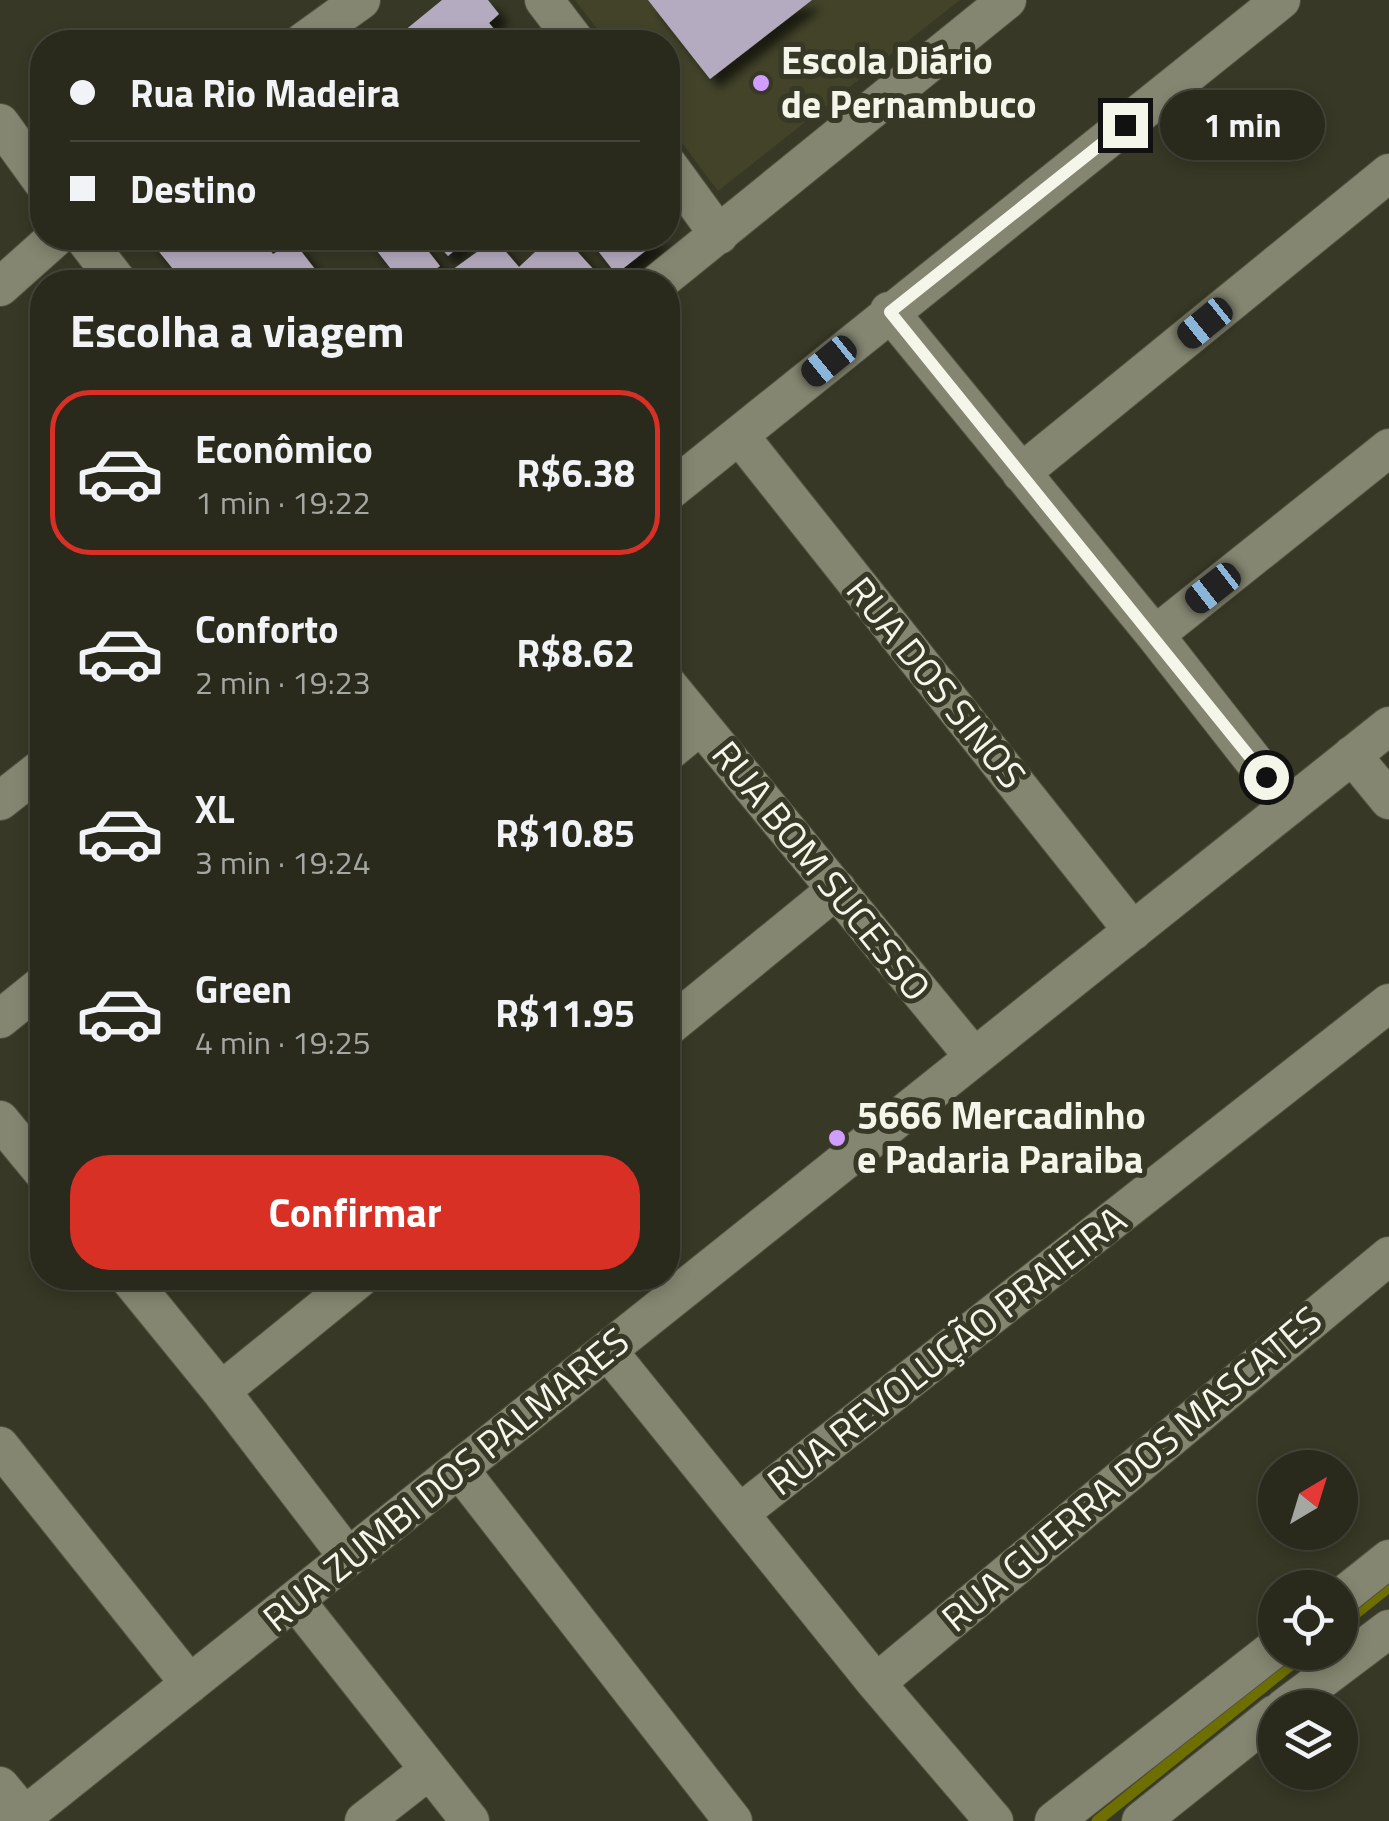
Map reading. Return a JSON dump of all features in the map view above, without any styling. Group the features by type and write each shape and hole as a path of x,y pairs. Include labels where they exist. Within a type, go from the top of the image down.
{"street":[{"path":"320,30 361,0"},
{"path":"544,0 567,30"},
{"path":"674,270 1007,0"},
{"path":"680,482 1281,0"},
{"path":"0,123 30,164"},
{"path":"1022,472 1389,172"},
{"path":"680,182 719,235"},
{"path":"0,287 42,250"},
{"path":"93,250 109,270"},
{"path":"890,312 1289,806"},
{"name":"RUA DOS SINOS","path":"739,435 1133,930"},
{"path":"1154,635 1389,448"},
{"name":"RUA BOM SUCESSO","path":"680,700 974,1058"},
{"path":"680,742 700,725"},
{"name":"RUA ZUMBI DOS PALMARES","path":"21,1818 1389,726"},
{"path":"1352,755 1389,800"},
{"path":"0,802 30,778"},
{"path":"680,1017 837,888"},
{"path":"0,1019 30,995"},
{"name":"RUA REVOLUÇÃO PRAIEIRA","path":"740,1513 1389,1003"},
{"path":"0,1120 30,1157"},
{"name":"RUA GUERRA DOS MASCATES","path":"876,1683 1389,1256"},
{"path":"139,1290 348,1558"},
{"path":"221,1391 345,1290"},
{"path":"608,1350 876,1683 994,1821"},
{"path":"0,1446 190,1684"},
{"path":"458,1470 732,1821"},
{"path":"1358,1584 1389,1559"},
{"path":"295,1600 470,1821"},
{"path":"1308,1690 1389,1629"},
{"path":"1054,1821 1258,1661"},
{"path":"1141,1821 1258,1728"},
{"path":"364,1821 428,1770"},
{"path":"0,1786 21,1818"}],"shaded area":[{"name":"Escola Diário de Pernambuco","path":"575,0 960,0 718,191 680,140 680,30 598,30"}],"building":[{"path":"442,0 488,0 499,14 489,23 495,30 405,30"},
{"path":"648,0 812,0 710,79 680,41 680,30 672,30"},
{"path":"158,250 270,250 273,254 300,250 316,270 172,270"},
{"path":"376,250 427,250 440,266 434,270 392,270"},
{"path":"480,250 504,250 519,267 537,250 576,250 594,270 452,270"},
{"path":"597,250 647,250 621,270 613,270"}],"waterway":[{"path":"1358,1612 1389,1587"},
{"path":"1097,1821 1285,1670"}],"place":[{"name":"Escola Diário de Pernambuco","path":"761,83"},
{"name":"5666 Mercadinho e Padaria Paraiba","path":"837,1138"}],"route":[{"path":"1125,125 890,312 1266,777"}]}
